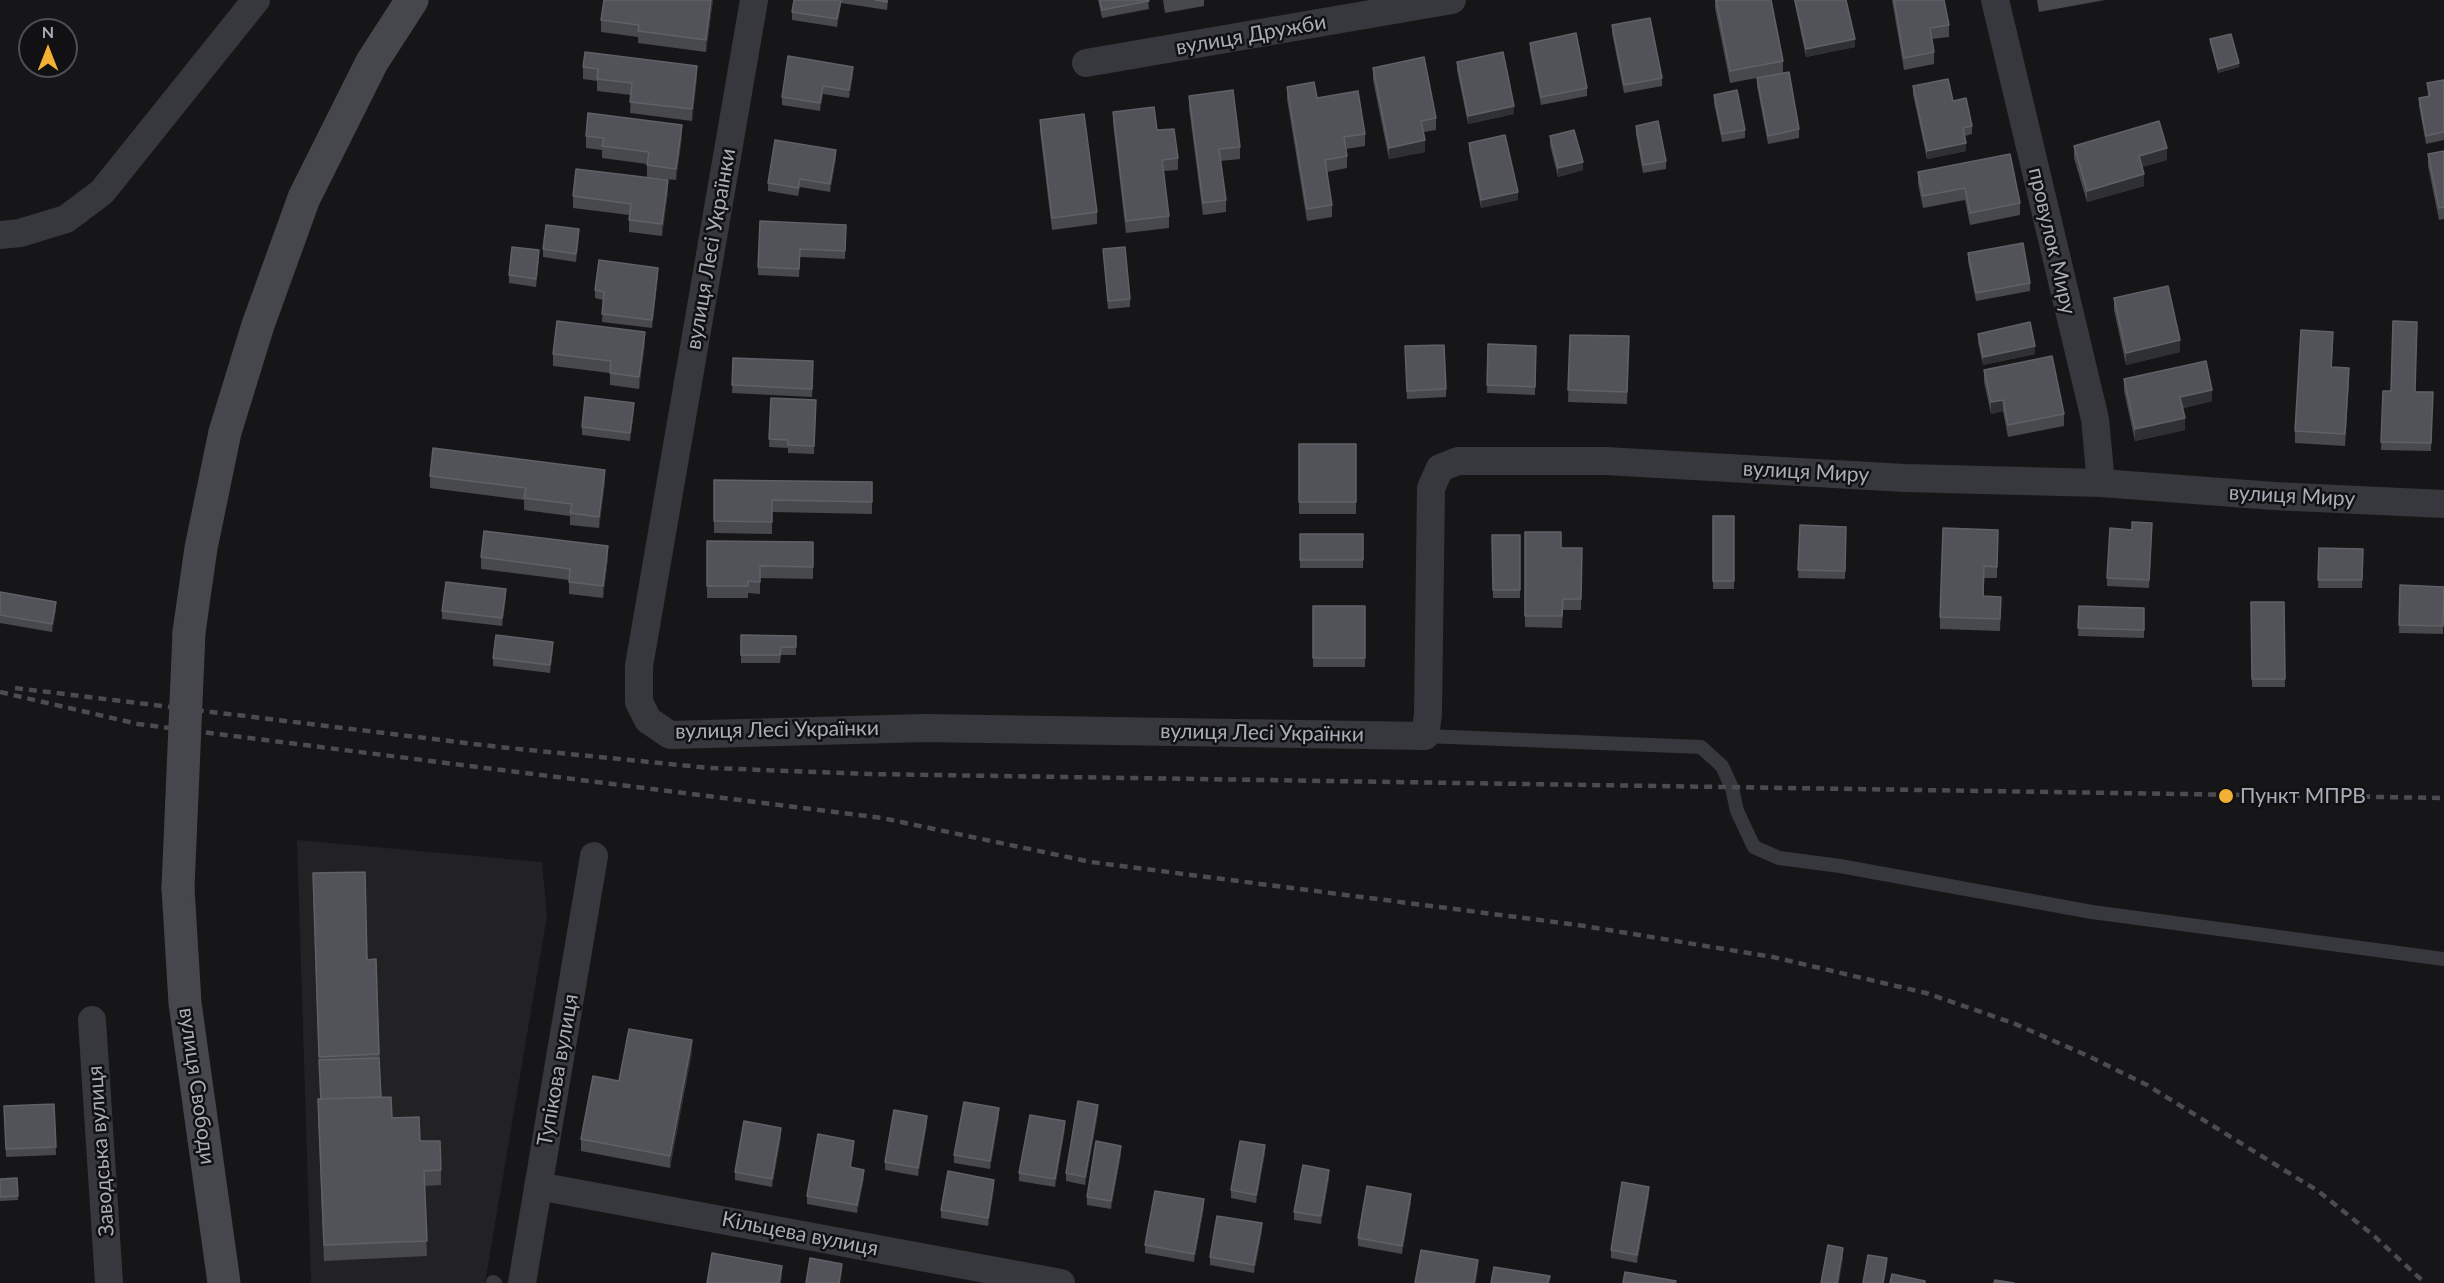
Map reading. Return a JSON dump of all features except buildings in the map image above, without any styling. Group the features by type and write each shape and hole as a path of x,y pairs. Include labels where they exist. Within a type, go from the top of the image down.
{"main road":[{"name":"вулиця Свободи","path":"224,1283 185,1003 178,888 189,632 201,548 225,432 258,325 304,198 372,62 412,0"}],"street":[{"path":"0,235 20,233 66,219 102,192 256,0"},
{"name":"вулиця Лесі Українки","path":"754,0 639,666 639,702 648,720 670,735 926,728 1425,736"},
{"name":"вулиця Дружби","path":"1086,63 1452,0"},
{"name":"провулок Миру","path":"1995,0 2095,419 2100,483"},
{"name":"вулиця Миру","path":"1425,736 1428,714 1431,488 1440,468 1458,461 1605,461 1905,478 2100,483 2274,496 2444,504"},
{"name":"Тупікова вулиця","path":"522,1283 594,856"},
{"name":"Заводська вулиця","path":"92,1020 110,1283"},
{"name":"Кільцева вулиця","path":"538,1186 1061,1283"}],"lane":[{"path":"1425,736 1701,747 1722,766 1732,788 1737,811 1755,847 1779,858 1840,866 2092,912 2444,959"}],"shaded area":[{"path":"297,840 542,862 547,916 485,1283 311,1283"}],"railway":[{"path":"15,688 499,747 710,768 869,774 2444,798"},
{"path":"0,692 138,724 882,818 1091,862 1578,925 1773,957 1926,993 2013,1023 2147,1085 2318,1191 2373,1235 2425,1283"}],"place":[{"name":"Пункт МПРВ","path":"2226,796"}]}
